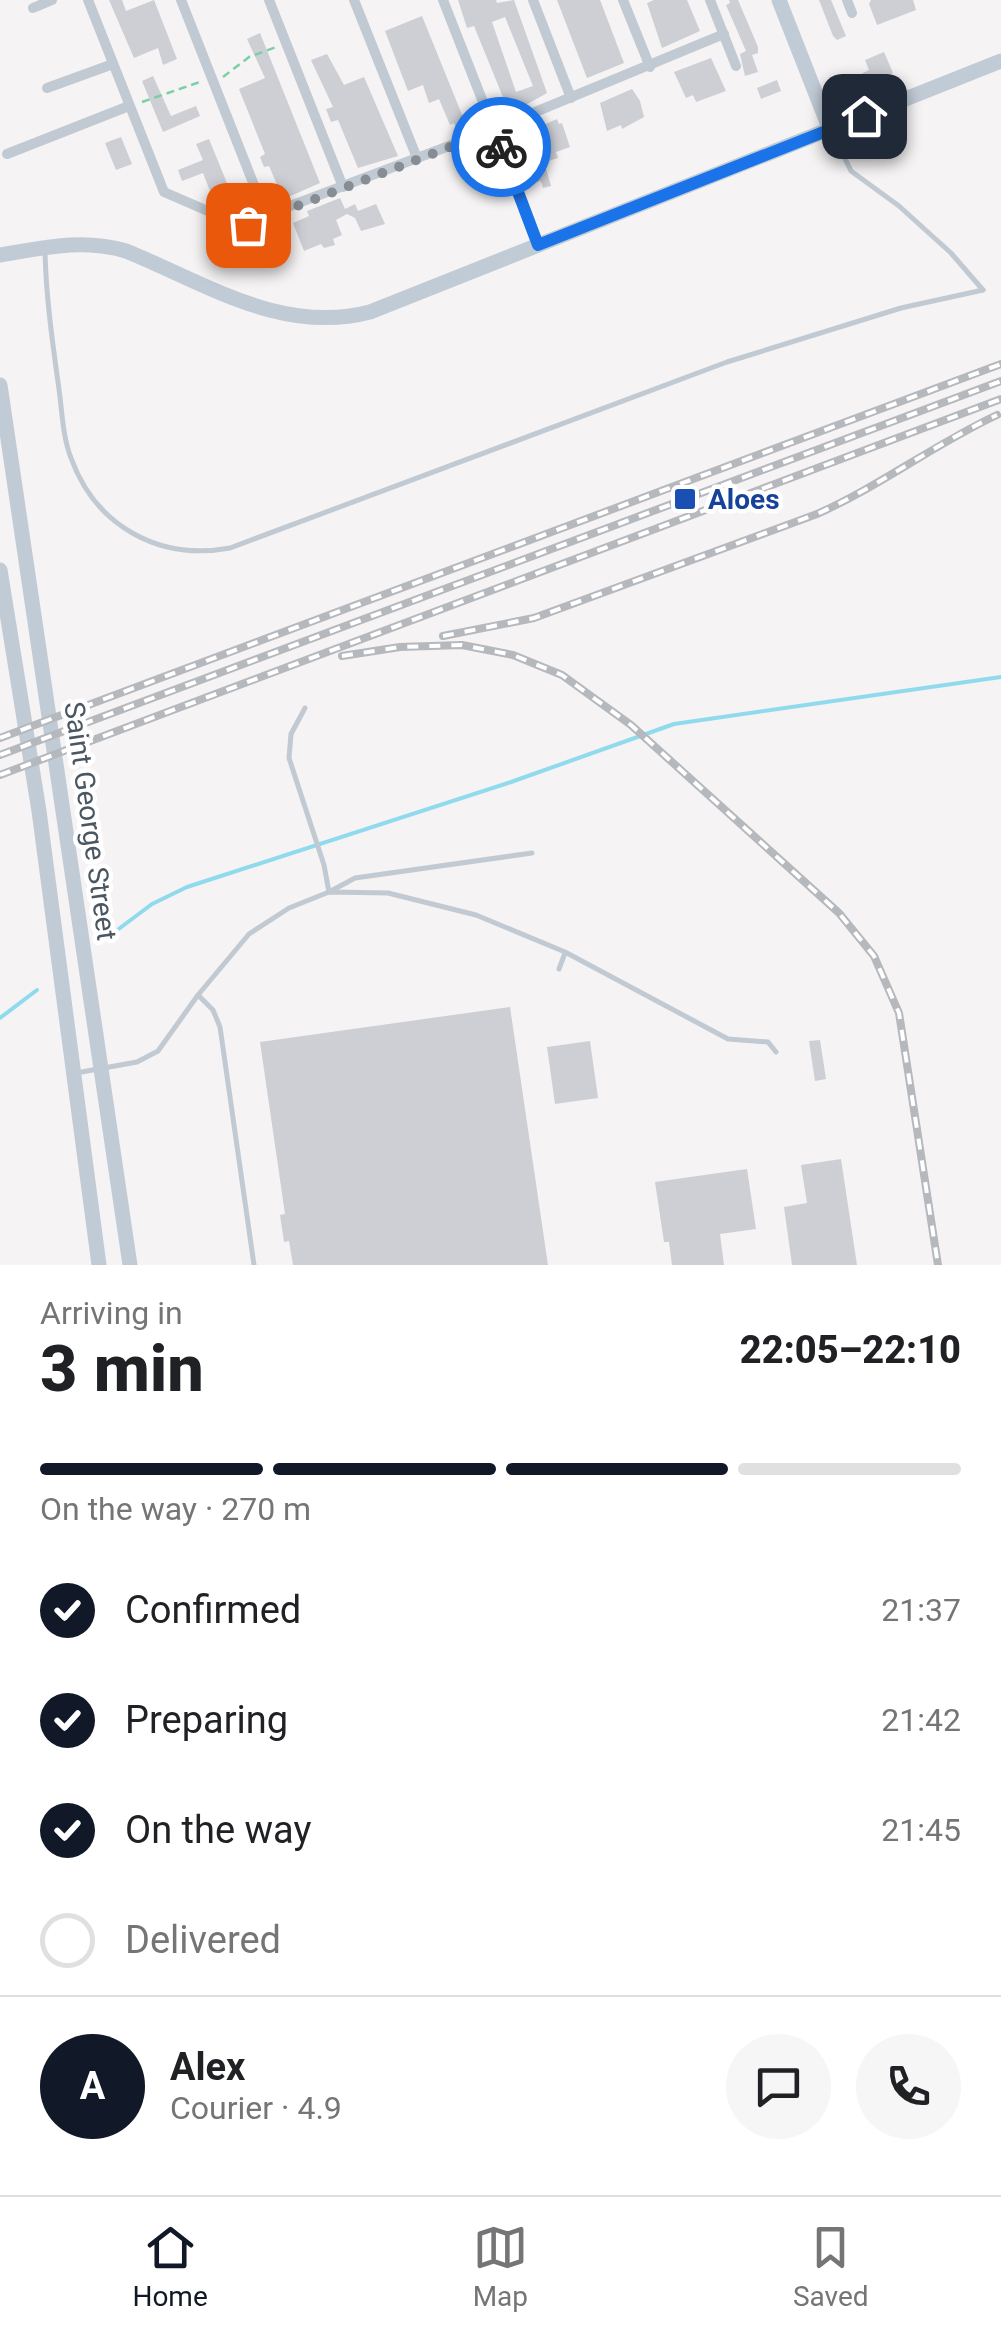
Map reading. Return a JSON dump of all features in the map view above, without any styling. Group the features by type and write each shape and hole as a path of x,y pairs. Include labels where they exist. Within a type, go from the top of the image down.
{"main road":[{"path":"780,0 830,130"},
{"path":"0,255 79,244 111,247 265,309 319,320 370,312 1001,62"},
{"name":"Saint George Street","path":"0,385 130,1265"},
{"name":"Saint George Street","path":"0,570 39,810 100,1265"}],"street":[{"path":"33,8 52,0"},
{"path":"88,0 159,180 171,198 240,226 494,130 724,34"},
{"path":"181,0 267,218"},
{"path":"269,0 343,188"},
{"path":"354,0 417,158"},
{"path":"443,0 538,245"},
{"path":"533,0 571,98"},
{"path":"623,0 650,67"},
{"path":"710,0 736,66"},
{"path":"848,0 852,13"},
{"path":"47,88 113,64"},
{"path":"8,154 130,106"}],"lane":[{"path":"45,248 53,349 68,452 82,481 108,516 137,538 172,550 214,551 727,362 901,308 983,290 899,206 851,170 830,130"},
{"path":"305,708 288,745 329,892"},
{"path":"73,1074 137,1062 158,1051 248,934 264,922 355,878 532,852"},
{"path":"329,892 388,893 476,916 565,952 728,1040 768,1042 776,1052"},
{"path":"559,969 565,952"},
{"path":"198,995 213,1010 220,1027 254,1265"}],"path":[{"path":"130,106 230,74 250,57 286,44"}],"building":[{"path":"109,0 122,0 126,11 154,0 177,59 163,65 158,48 134,58"},
{"path":"458,0 514,0 547,93 524,106 523,102 507,107 474,26 467,28","holes":["505,17 533,86 516,92 492,22"]},
{"path":"557,0 600,0 624,63 587,78"},
{"path":"687,0 700,31 662,48 647,3"},
{"path":"729,0 738,0 758,47 758,53 752,55 758,72 745,76 740,54 746,51 726,5"},
{"path":"819,0 831,0 846,36 837,40 833,36"},
{"path":"871,0 913,0 916,10 877,25"},
{"path":"422,16 467,127 457,131 454,123 450,125 439,99 429,103 423,85 408,91 385,31"},
{"path":"260,33 320,183 279,201 271,190 278,187 269,166 264,167 260,157 265,154 239,89 265,78 247,39"},
{"path":"884,52 893,73 864,86 859,75 869,70 865,60"},
{"path":"327,54 344,85 364,77 398,156 358,168 338,120 331,122 326,109 333,107 311,60"},
{"path":"711,58 726,91 696,102 693,95 686,98 674,72"},
{"path":"153,76 171,116 196,106 200,116 163,132 142,81"},
{"path":"777,80 781,91 761,99 757,88"},
{"path":"632,89 644,117 622,129 621,125 607,131 600,103"},
{"path":"557,119 570,147 556,152 558,158 536,165 519,131"},
{"path":"121,137 132,164 116,170 105,143"},
{"path":"209,139 229,188 235,186 244,214 234,213 230,203 223,205 222,200 218,201 215,189 210,191 203,173 182,181 178,170 203,160 196,144"},
{"path":"483,147 495,177 484,182 472,151"},
{"path":"545,165 551,186 543,188 541,181 533,183 528,170"},
{"path":"340,198 345,209 355,204 358,211 376,204 385,224 361,231 355,218 347,214 336,220 342,235 333,239 335,245 324,248 321,244 304,251 293,223 309,216 307,211"},
{"path":"272,242 277,259 264,264 258,248"},
{"path":"510,1007 548,1265 293,1265 280,1215 285,1214 260,1042"},
{"path":"820,1040 826,1079 815,1081 809,1041"},
{"path":"590,1041 598,1098 555,1104 547,1047"},
{"path":"841,1159 857,1265 792,1265 784,1207 807,1203 801,1165"},
{"path":"747,1169 756,1229 720,1234 724,1265 672,1265 669,1242 664,1242 655,1182"}],"waterway":[{"path":"112,934 152,904 187,887 511,782 674,724 1001,677"},
{"path":"0,1018 37,990"}],"railway":[{"path":"0,738 1001,364"},
{"path":"0,755 1001,381"},
{"path":"0,775 1001,399"},
{"path":"443,636 534,618 817,514 997,415"},
{"path":"342,656 400,647 462,645 513,655 562,675 631,725 839,913 874,956 899,1013 938,1265"}],"way so far":[{"path":"248,225 494,130 501,147"}],"place":[{"name":"Aloes","path":"685,499"}],"route":[{"path":"501,147 538,245 864,116"}]}
